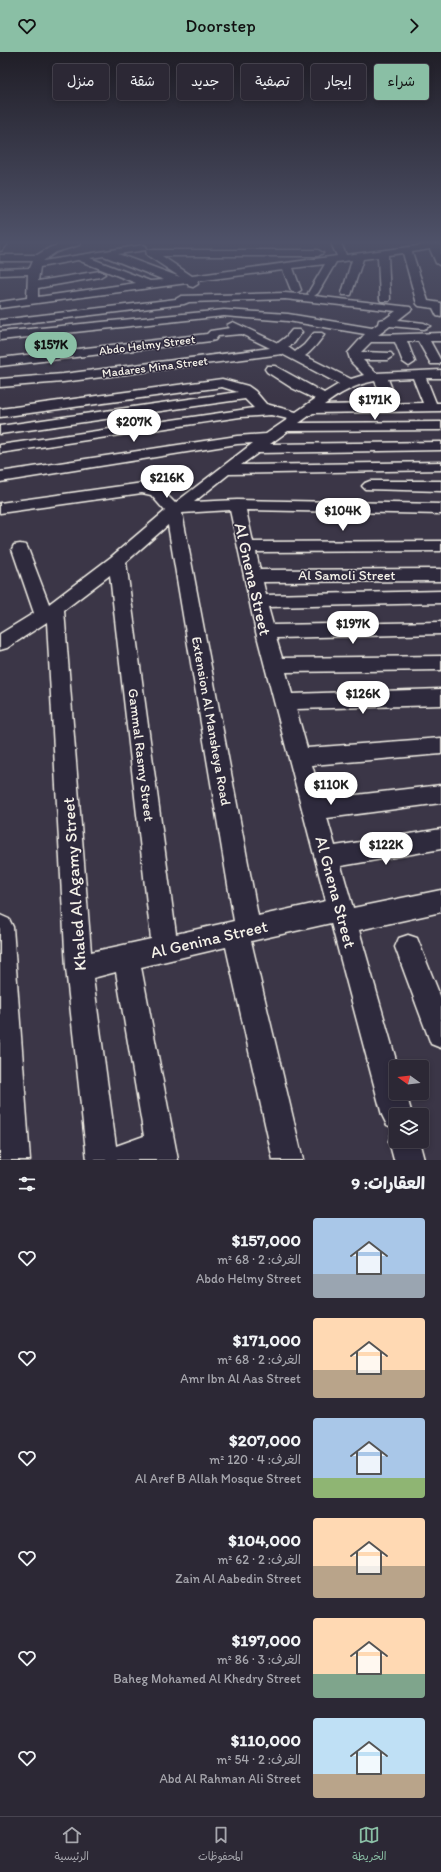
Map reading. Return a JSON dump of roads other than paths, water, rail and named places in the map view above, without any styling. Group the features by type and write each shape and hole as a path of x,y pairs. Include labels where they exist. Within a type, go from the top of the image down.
{"street":[{"path":"26,315 30,295"},
{"path":"0,305 78,295"},
{"path":"92,295 98,307"},
{"path":"118,295 124,304"},
{"path":"142,295 146,300"},
{"path":"172,295 287,351 350,384"},
{"path":"385,295 385,299"},
{"path":"421,295 423,304 440,309"},
{"path":"0,323 183,300 285,296 402,312 441,337"},
{"path":"52,298 57,312"},
{"path":"0,336 208,313 240,313 267,308 424,327"},
{"path":"267,308 368,338"},
{"path":"354,356 355,349 402,312"},
{"path":"0,346 224,321 260,326"},
{"path":"348,340 368,338 400,338 424,327"},
{"path":"424,327 434,361"},
{"name":"Abdo Helmy Street","path":"0,362 211,337 214,333 244,330"},
{"path":"281,330 333,338"},
{"path":"287,351 290,340 296,332"},
{"path":"287,351 308,348 318,335"},
{"path":"400,338 409,362"},
{"path":"149,344 159,367"},
{"name":"Madares Mina Street","path":"0,383 159,367 287,351"},
{"path":"354,356 387,356"},
{"path":"354,356 376,377 389,399"},
{"path":"36,358 42,379"},
{"path":"271,369 293,383 324,398"},
{"path":"0,449 240,413 271,411 305,413 436,408 418,374"},
{"path":"0,643 49,611 117,561 225,470 256,449 324,398 350,384 376,377 441,374"},
{"path":"0,413 222,383 234,386 250,394 261,407 271,411"},
{"path":"0,430 250,394"},
{"path":"0,404 37,399 40,400 42,407"},
{"path":"286,427 441,426"},
{"path":"0,477 237,440 271,438"},
{"path":"256,449 441,446"},
{"path":"225,470 441,466"},
{"path":"370,486 441,486"},
{"path":"0,508 143,488 156,492 176,510 237,505 441,509"},
{"name":"Al Gnena Street","path":"237,505 265,632 395,1108"},
{"name":"Extension Al Mansheya Road","path":"176,510 242,931 288,1160"},
{"path":"246,547 441,546"},
{"name":"Khaled Al Agamy Street","path":"20,549 49,611 79,968 102,1160"},
{"name":"Gammal Rasmy Street","path":"117,561 165,949"},
{"name":"Al Samoli Street","path":"252,576 441,575"},
{"path":"258,601 441,597"},
{"path":"265,632 441,628"},
{"path":"274,664 441,663"},
{"path":"284,702 441,697"},
{"path":"300,757 441,746"},
{"path":"314,810 441,794"},
{"path":"326,858 441,839"},
{"name":"Al Genina Street","path":"79,968 242,931 441,901"},
{"path":"0,926 15,1160"},
{"path":"408,947 441,1034"},
{"path":"120,1160 162,1153 126,957"},
{"path":"406,1148 409,1160"}]}
